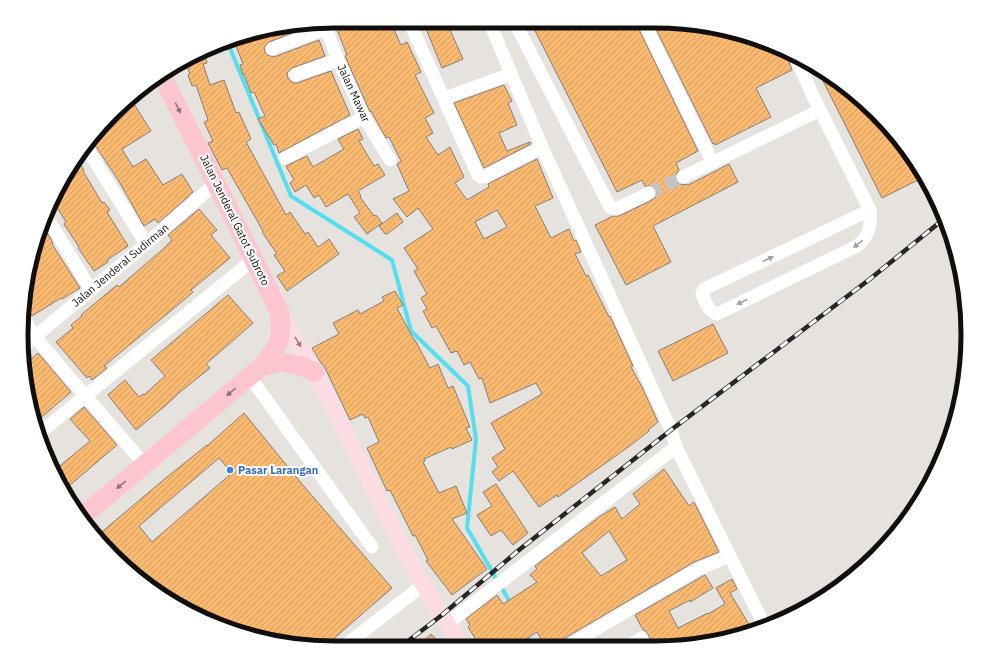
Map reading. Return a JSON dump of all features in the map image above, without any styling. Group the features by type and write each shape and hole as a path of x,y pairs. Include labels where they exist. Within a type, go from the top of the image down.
{"highway":[{"name":"Jalan Jenderal Gatot Subroto","path":"164,80 280,313 282,334 278,345 255,372"},
{"path":"86,513 255,372 280,362 301,366 315,372"}],"main road":[{"path":"280,313 315,372 423,585 434,604 448,623 458,641"}],"street":[{"name":"Jalan Mawar","path":"328,28 338,60 364,117 390,160"},
{"path":"412,28 478,175 484,177 542,147"},
{"path":"492,28 542,147 671,430 676,447 762,622"},
{"path":"518,28 610,207 616,209 649,193"},
{"path":"646,28 713,163"},
{"path":"272,49 319,29"},
{"path":"295,75 338,60"},
{"path":"799,64 870,210 869,232 858,246 718,314 711,312 702,294 704,289 870,210"},
{"path":"444,98 511,74"},
{"path":"683,177 820,110"},
{"path":"285,158 364,117"},
{"path":"89,152 146,244"},
{"name":"Jalan Jenderal Sudirman","path":"28,342 216,183"},
{"path":"49,221 91,290"},
{"path":"43,430 254,259"},
{"path":"28,326 35,337 145,465"},
{"path":"255,372 372,547"},
{"path":"448,623 676,447"},
{"path":"576,641 698,569 730,556"},
{"path":"351,641 423,585"},
{"path":"637,641 642,638"}],"building":[{"path":"336,28 393,28 401,45 407,42 421,72 415,75 434,113 425,118 433,133 426,137 438,155 450,147 464,177 455,183 467,200 489,187 488,184 537,159 553,198 535,206 551,238 569,229 574,241 576,240 581,252 575,254 586,276 588,275 609,317 610,316 633,366 631,367 658,422 631,445 558,497 557,495 539,507 513,471 499,481 492,472 498,467 492,458 505,449 491,423 542,394 536,383 490,403 482,378 479,379 470,362 464,365 457,351 451,353 436,326 432,328 423,311 427,309 421,298 427,294 414,271 418,269 404,248 433,229 418,208 407,217 393,199 409,191 397,164 401,161 389,137 386,138 371,111 370,112 345,56 347,55","holes":["497,210 507,227 484,239 475,222"]},
{"path":"426,28 449,28 463,59 442,68"},
{"path":"534,28 638,28 698,151 676,163 679,170 675,176 676,181 679,184 688,185 729,164 738,182 653,226 671,262 626,285 595,225 613,216 619,216 652,200 656,197 656,190 653,186 645,186 642,180 617,192"},
{"path":"656,28 695,31 734,38 772,51 788,59 792,70 756,88 771,117 715,145 714,143 713,144"},
{"path":"299,31 269,42 264,47 267,55 274,57 319,40 325,56 292,68 287,73 288,78 293,83 297,83 331,71 350,115 279,153 276,144 274,145 258,119 265,116 254,92 251,93 244,74 243,75 240,65 243,64 236,44 255,38"},
{"path":"205,57 207,63 203,64 210,85 224,80 236,113 239,112 251,139 246,142 286,215 290,212 305,234 308,232 318,247 329,239 339,254 287,291 277,276 285,271 274,255 277,254 262,232 263,231 227,168 222,170 208,143 213,141 204,122 208,120 196,85 192,86 188,75 190,74 187,66"},
{"path":"821,78 857,104 885,132 898,148 919,179 882,198"},
{"path":"504,85 512,101 508,103 517,125 499,133 507,151 530,142 531,144 484,168 454,103"},
{"path":"134,104 151,131 122,149 133,167 146,159 163,185 182,174 193,192 158,223 155,219 144,226 120,183 94,144 128,108"},
{"path":"358,129 363,139 359,141 374,166 378,164 385,175 358,191 361,196 360,197 374,216 376,215 382,223 367,234 354,217 360,213 348,194 326,207 319,195 314,198 306,185 295,192 290,183 294,180 286,166 307,156 313,167 344,149 338,139"},
{"path":"80,164 102,203 104,202 110,210 107,212 128,246 94,271 64,224 66,222 56,206 69,181"},
{"path":"199,209 217,230 211,235 230,258 191,290 193,292 179,304 104,366 107,368 92,380 89,376 87,378 56,342 73,328 71,325 82,316 81,315 117,285 119,287 162,250 172,240 168,235"},
{"path":"397,213 403,222 385,234 379,226"},
{"path":"45,233 47,235 48,234 53,243 52,244 80,288 32,316 29,311 34,275 38,255"},
{"path":"395,291 403,305 397,308 414,340 430,368 438,364 448,388 453,386 470,427 466,428 472,440 452,449 451,447 424,459 425,461 423,462 439,493 456,486 467,513 452,519 487,569 452,595 426,561 428,560 415,535 413,536 390,490 387,491 367,448 379,442 368,417 365,418 363,414 350,420 324,366 312,348 339,334 333,323 358,310 360,314 384,301 382,297"},
{"path":"228,295 253,323 206,364 210,368 136,430 108,395 125,380 139,397 143,394 144,395 165,376 151,360"},
{"path":"713,324 728,353 673,381 658,351"},
{"path":"38,353 71,392 40,419 34,394 30,361"},
{"path":"84,407 117,445 68,487 59,467 90,441 70,419"},
{"name":"Pasar Larangan","path":"244,413 301,483 392,588 331,641 275,635 236,625 217,618 181,600 148,578 132,565 101,533","holes":["219,458 232,473 152,542 139,526"]},
{"path":"664,469 689,506 694,502 719,552 694,562 560,641 542,641 537,632 524,641 477,641 468,627 470,625 466,619 497,595 503,604 537,582 530,575 537,569 535,566 599,517 615,507 622,519 640,504 633,494","holes":["609,531 627,560 601,576 582,553"]},
{"path":"496,484 528,533 513,545 501,530 491,536 477,515 492,506 483,492"},
{"path":"705,575 713,588 690,602 690,600 669,611 678,628 725,604 716,588 732,579 737,589 730,593 750,626 734,631 695,638 649,641 650,638 646,631 643,630 635,615"},
{"path":"431,634 438,641 424,641"}],"waterway":[{"path":"229,46 291,196 392,260 411,331 468,386 476,439 467,528 511,604"},
{"path":"525,634 528,641"}],"tunnel":[{"path":"649,193 683,177"}],"railway":[{"path":"408,641 442,615 519,550 671,430 870,279 940,222"}],"place":[{"name":"Pasar Larangan","path":"230,470"}]}
